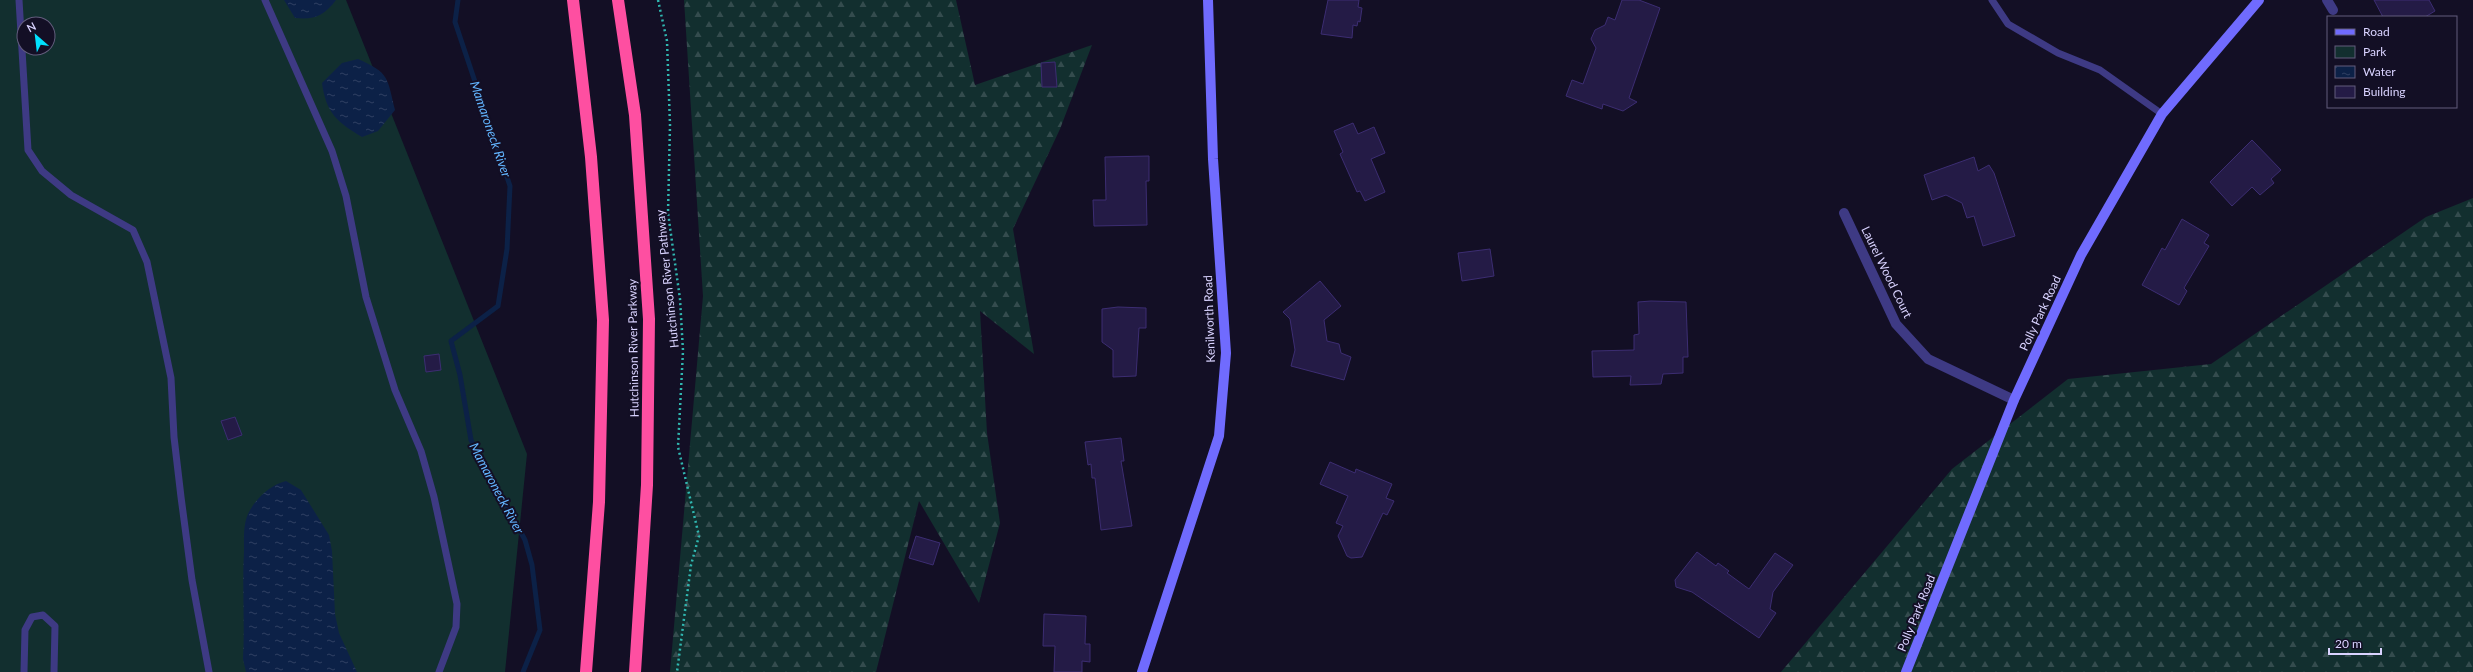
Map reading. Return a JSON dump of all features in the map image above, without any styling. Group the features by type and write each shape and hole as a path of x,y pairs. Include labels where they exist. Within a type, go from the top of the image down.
{"highway":[{"path":"573,0 591,157 603,320 599,502 586,672"},
{"name":"Hutchinson River Parkway","path":"618,0 635,115 649,319 647,485 635,672"}],"street":[{"name":"Kenilworth Road","path":"1142,672 1219,436 1226,353 1213,159 1208,0"},
{"name":"Polly Park Road","path":"1906,672 2014,400 2081,255 2162,114 2259,0"},
{"path":"2327,0 2333,10"},
{"name":"Laurel Wood Court","path":"1844,213 1896,324 1928,359 2014,400"}],"lane":[{"path":"19,0 28,150 42,171 71,194 133,230 147,262 171,378 174,437 181,498 192,580 209,672"},
{"path":"265,0 332,150 346,196 366,297 394,390 421,452 434,497 458,604 456,627 439,672"},
{"path":"1992,0 2008,24 2058,53 2100,70 2162,114"},
{"path":"24,672 25,630 32,617 43,615 55,626 54,672"}],"path":[{"name":"Hutchinson River Pathway","path":"658,0 667,41 670,125 668,213 680,299 683,351 678,448 699,536 690,565 677,672"}],"green space":[{"path":"0,0 346,0 527,454 505,672 0,672"},
{"path":"684,0 956,0 975,85 1092,45 1060,129 1013,229 1034,354 980,311 987,433 1000,523 979,603 919,501 876,672 670,672 703,296"},
{"path":"2473,198 2473,672 1781,672 1952,469 2068,379 2211,364 2426,217"}],"water":[{"path":"284,0 336,0 327,10 318,16 295,18"},
{"path":"358,59 376,68 386,78 395,110 378,131 362,137 334,116 326,102 322,83 342,63"},
{"path":"286,481 301,490 329,535 332,551 335,614 339,633 357,672 246,672 243,659 243,564 245,523 251,508 259,498 269,489"}],"building":[{"path":"1328,0 1359,0 1358,7 1362,8 1360,22 1358,21 1357,26 1353,25 1352,38 1321,34"},
{"path":"1622,0 1639,0 1660,8 1629,98 1637,102 1623,111 1603,104 1602,109 1566,96 1572,80 1583,84 1596,48 1591,39 1595,30 1605,25 1608,17 1615,20"},
{"path":"2374,0 2429,0 2435,11 2427,16 2382,16"},
{"path":"1055,62 1057,87 1042,87 1041,63"},
{"path":"1353,123 1358,134 1374,127 1385,153 1371,159 1385,192 1365,201 1360,191 1357,192 1340,154 1343,152 1334,131"},
{"path":"2252,140 2281,170 2271,179 2274,183 2260,195 2252,187 2232,206 2210,182"},
{"path":"1149,156 1149,181 1146,181 1147,225 1094,226 1093,200 1106,200 1105,157"},
{"path":"1974,157 1978,171 1989,165 1994,173 2015,236 1983,246 1974,216 1967,218 1962,203 1946,195 1932,200 1924,175"},
{"path":"2182,219 2209,235 2204,243 2209,246 2184,288 2187,291 2179,305 2142,285 2162,248 2165,250"},
{"path":"1490,249 1494,276 1462,281 1458,253"},
{"path":"1320,281 1341,306 1324,320 1327,341 1339,344 1341,353 1351,357 1344,380 1291,366 1295,350 1290,319 1283,312"},
{"path":"1638,302 1686,302 1688,357 1683,357 1683,373 1663,374 1661,384 1630,385 1631,376 1593,377 1592,351 1634,350 1634,335 1639,334"},
{"path":"1118,307 1146,308 1146,328 1139,328 1136,376 1113,377 1113,350 1102,342 1102,309"},
{"path":"439,354 441,370 426,372 424,356"},
{"path":"235,417 242,435 228,440 221,421"},
{"path":"1121,438 1124,461 1121,461 1132,526 1101,530 1095,478 1092,478 1091,464 1088,465 1085,442"},
{"path":"1330,462 1355,473 1356,469 1392,484 1386,498 1394,501 1387,515 1383,513 1362,557 1351,558 1347,556 1338,536 1343,526 1336,523 1348,496 1320,484"},
{"path":"916,536 940,543 933,565 909,558"},
{"path":"1697,552 1716,566 1718,563 1729,571 1727,573 1749,589 1775,553 1793,565 1773,592 1770,609 1776,613 1759,638 1692,592 1676,587 1675,580"},
{"path":"1044,614 1086,616 1085,644 1090,644 1090,662 1082,661 1082,672 1054,672 1055,646 1043,646"}],"waterway":[{"name":"Mamaroneck River","path":"458,0 455,22 510,186 507,249 498,306 451,341 460,375 471,440 525,540 532,565 540,630 523,672"}]}
